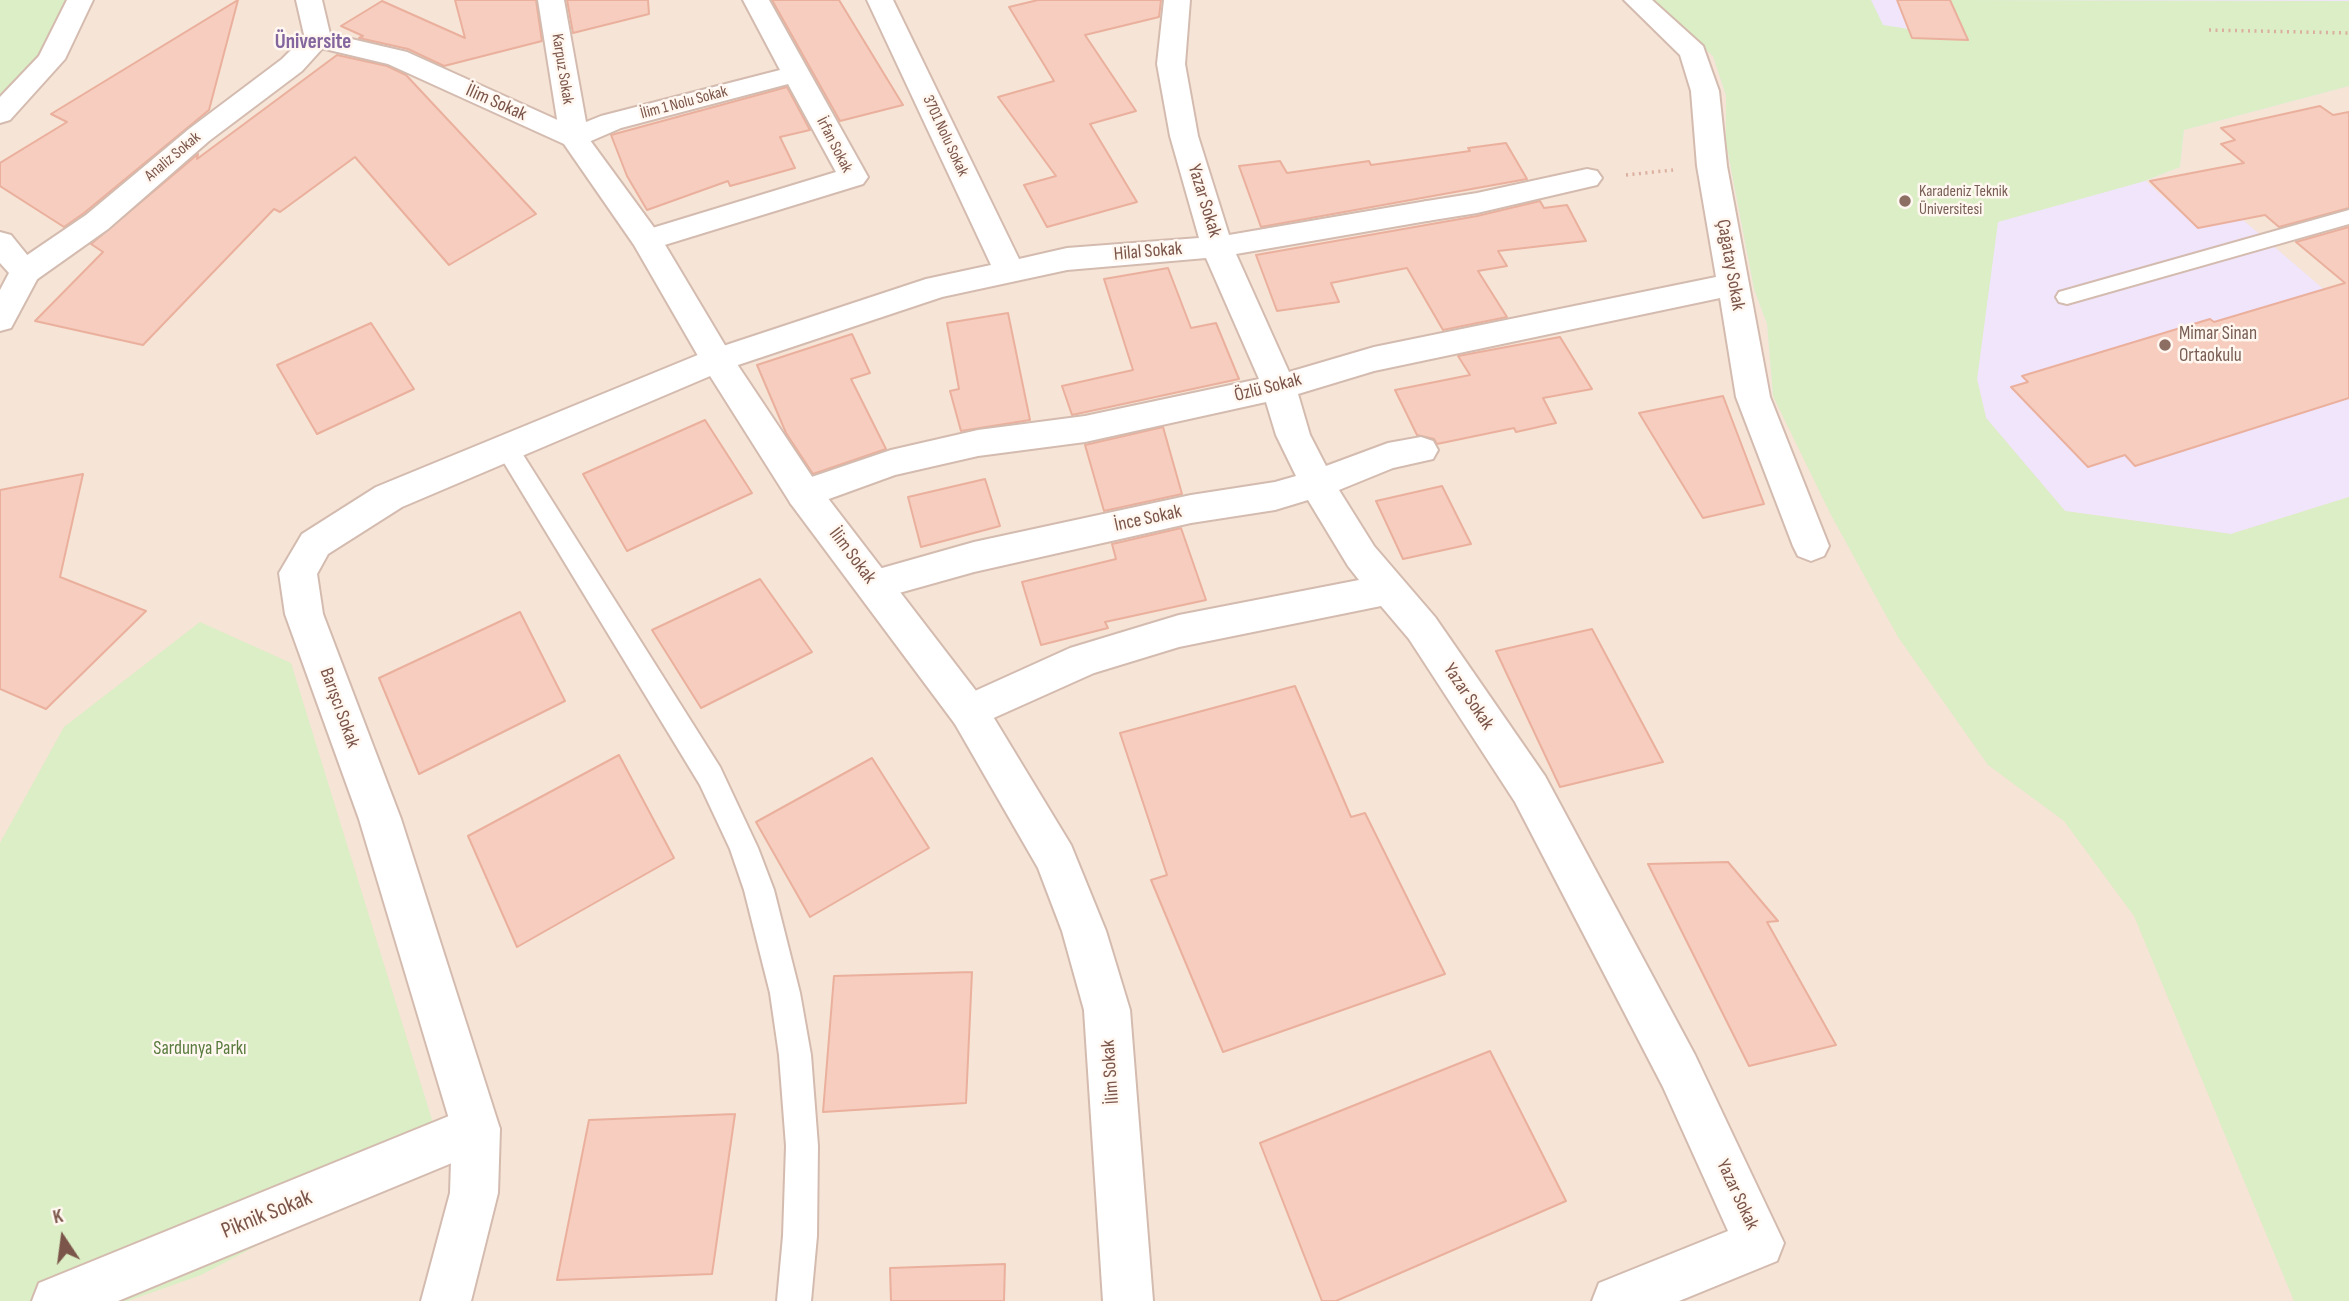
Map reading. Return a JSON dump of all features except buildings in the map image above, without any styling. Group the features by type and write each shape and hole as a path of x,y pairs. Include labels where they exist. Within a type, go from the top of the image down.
{"street":[{"path":"0,114 51,59 80,0"},
{"path":"309,0 318,39"},
{"name":"Karpuz Sokak","path":"551,0 573,138"},
{"name":"İrfan Sokak","path":"647,240 853,177 756,0"},
{"name":"3701 Nolu Sokak","path":"880,0 1010,272"},
{"name":"Yazar Sokak","path":"1177,0 1171,64 1184,136 1217,247 1279,387 1293,435 1317,484 1361,556 1422,628 1530,789 1679,1070 1759,1243 1617,1301"},
{"name":"Çağatay Sokak","path":"1637,0 1693,52 1705,91 1712,166 1753,397 1811,546"},
{"name":"İlim Sokak","path":"318,39 397,58 573,138 647,240 717,360 804,494 970,712 1056,859 1084,931 1107,1010 1128,1301"},
{"name":"Analiz Sokak","path":"25,272 97,222 199,135 292,65 318,39"},
{"name":"İlim 1 Nolu Sokak","path":"573,138 611,122 796,74"},
{"name":"Hilal Sokak","path":"717,360 937,288 1067,259 1217,247 1477,203 1587,178"},
{"path":"0,242 25,272 0,320"},
{"name":"Özlü Sokak","path":"804,494 891,463 978,443 1085,429 1279,387 1374,359 1734,284"},
{"name":"Barışcı Sokak","path":"446,1301 474,1193 476,1129 380,819 304,614 298,573 315,544 389,497 717,360"},
{"name":"İnce Sokak","path":"874,585 974,557 1191,509 1275,496 1317,484 1388,456 1421,450"},
{"path":"970,712 1084,660 1179,631 1389,589"},
{"name":"Piknik Sokak","path":"57,1301 476,1129"}],"lane":[{"path":"2067,298 2349,217"},
{"path":"507,448 710,776 744,848 759,890 785,993 795,1055 802,1146 800,1236 794,1301"}],"path":[{"path":"2209,30 2349,33"},
{"path":"1587,178 1712,166"}],"shaded area":[{"path":"0,0 2349,0 2349,1301 0,1301"},
{"path":"1650,0 2349,0 2349,86 2184,130 2180,167 2146,181 2198,228 2242,219 2349,311 2349,497 2231,534 2065,511 1986,418 1977,379 1997,223 1773,396 1767,324 1754,289 1726,143 1726,96 1713,56"}],"green space":[{"path":"0,0 88,0 0,122"},
{"path":"1650,0 1871,0 1883,25 1909,29 1912,38 1967,40 1950,0 2349,1 2349,86 2184,130 2180,167 2145,181 1998,222 1977,379 1986,418 2065,511 2231,534 2349,497 2349,1301 2294,1301 2134,916 2064,821 1988,765 1898,637 1831,515 1773,396 1767,324 1754,289 1726,143 1726,96 1713,56"},
{"name":"Sardunya Parkı","path":"200,622 291,663 441,1149 201,1275 128,1301 0,1301 0,843 64,727"}],"place":[{"name":"Karadeniz Teknik Üniversitesi","path":"1905,201"},
{"name":"Mimar Sinan Ortaokulu","path":"2165,345"}],"district":[{"name":"Üniversite","path":"313,43"}]}
